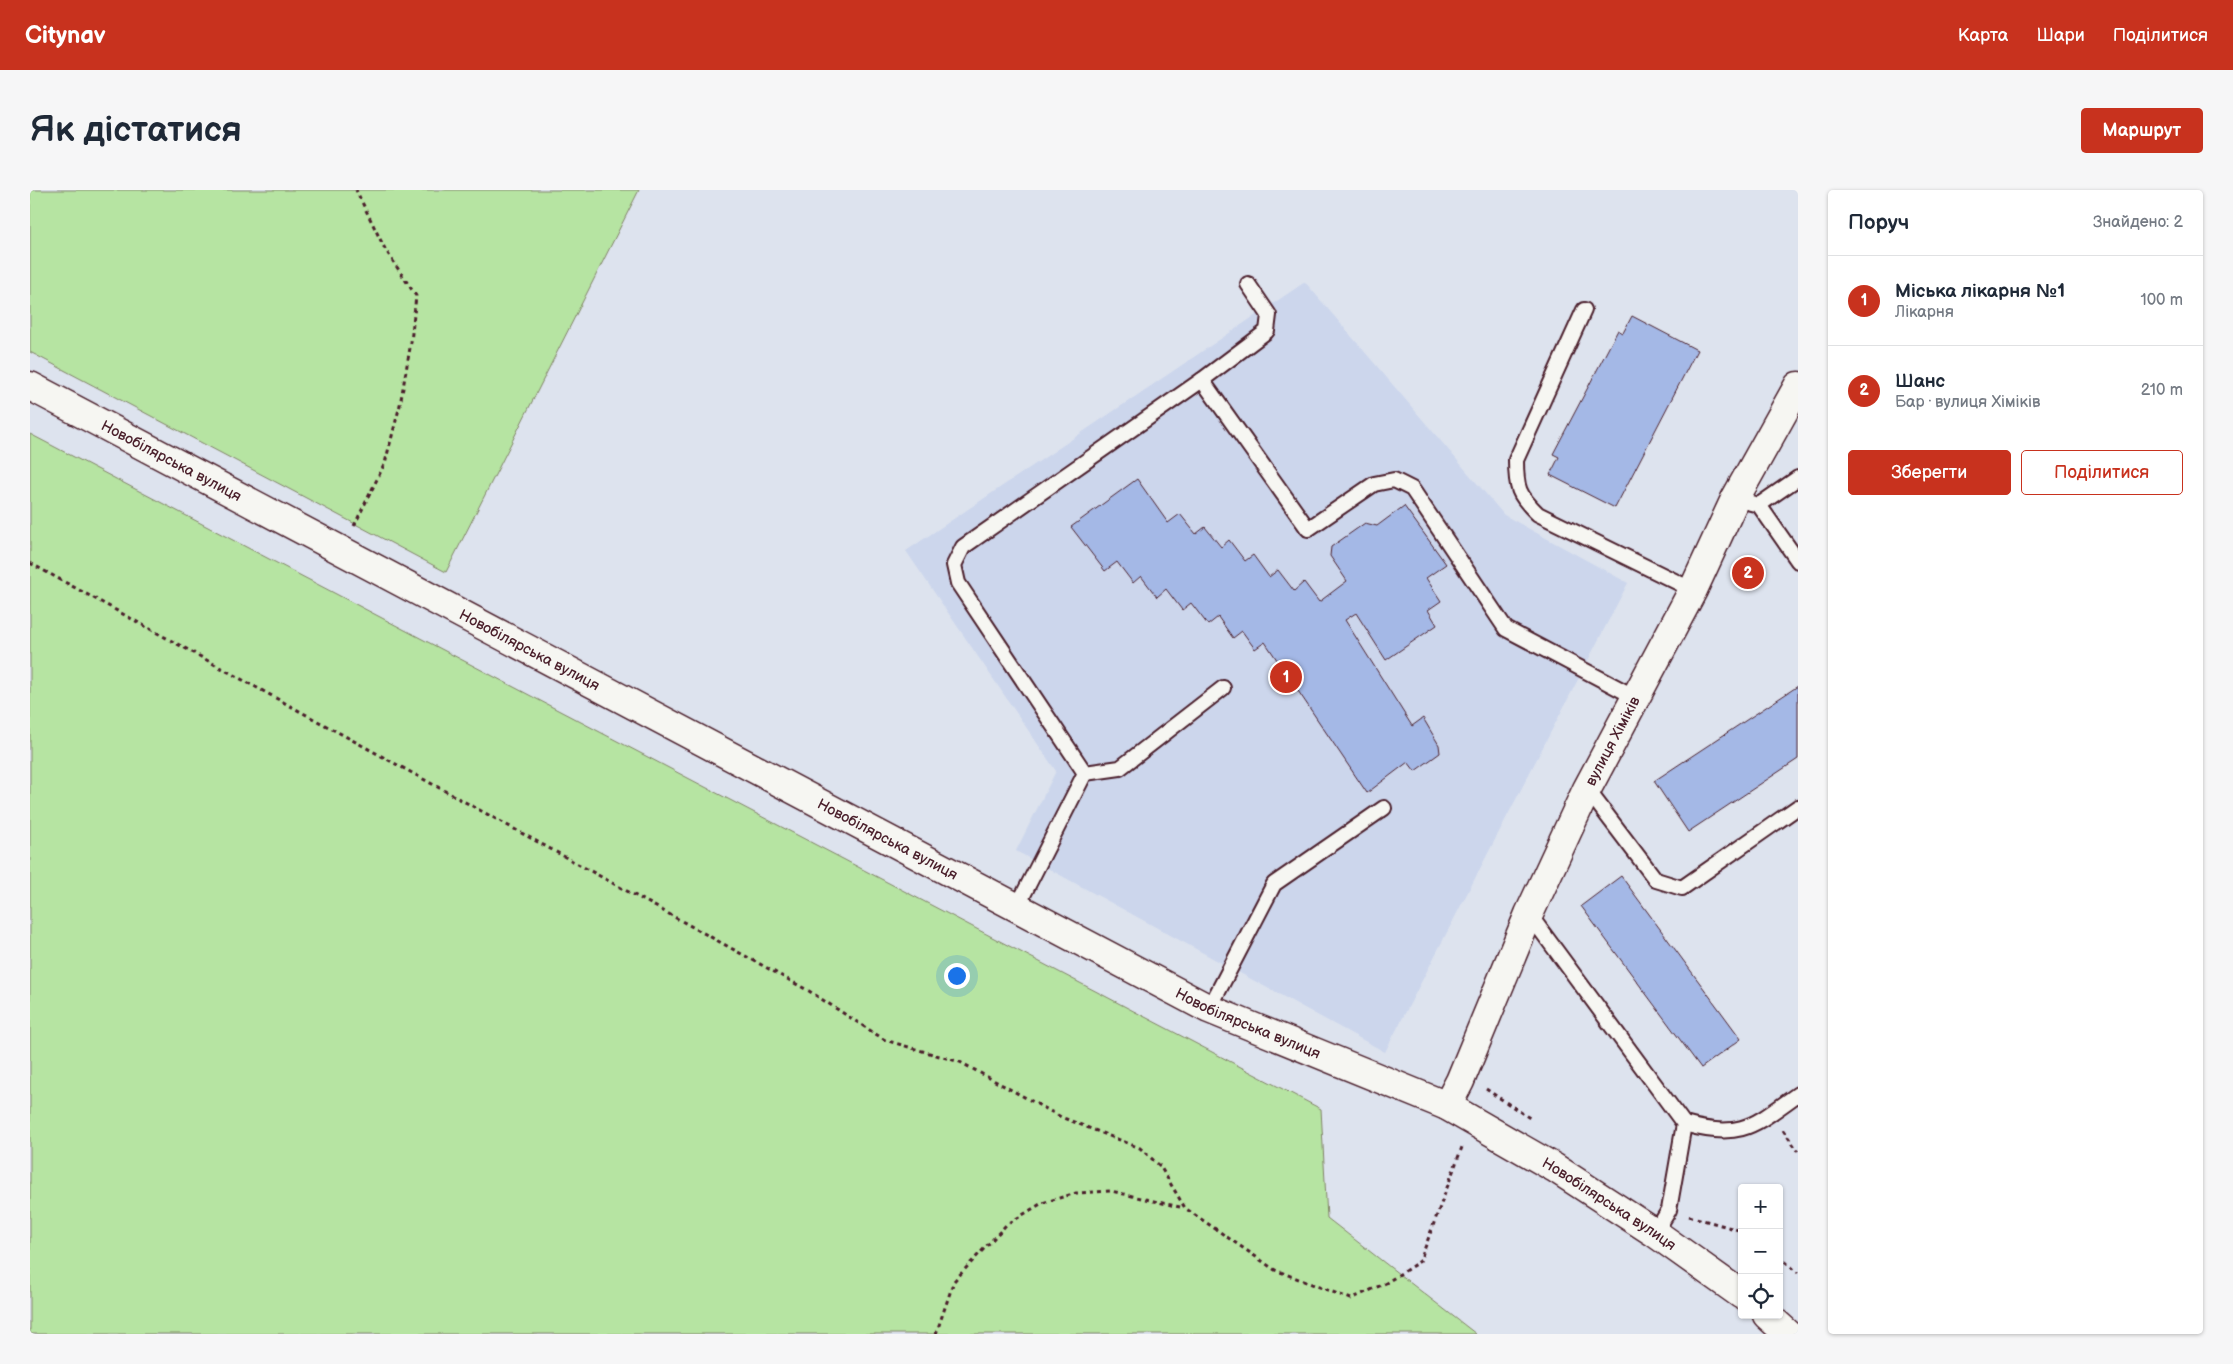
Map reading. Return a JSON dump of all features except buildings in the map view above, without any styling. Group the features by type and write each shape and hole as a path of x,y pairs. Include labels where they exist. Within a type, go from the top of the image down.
{"street":[{"name":"Новобілярська вулиця","path":"30,386 1018,906 1209,1009 1447,1106 1555,1168 1655,1233 1738,1292"},
{"name":"вулиця Хіміків","path":"1447,1106 1460,1081 1529,914 1587,788 1693,590 1747,502 1798,386"},
{"path":"1771,1319 1788,1334"}],"lane":[{"path":"1085,774 958,583 954,565 963,547 1202,380 1267,331 1269,315 1248,284"},
{"path":"1584,310 1516,460 1516,483 1524,500 1538,514 1693,590"},
{"path":"1202,380 1308,529 1374,484 1394,480 1412,489 1506,629 1635,697"},
{"path":"1798,478 1747,502 1798,561"},
{"path":"1085,774 1120,768 1223,688"},
{"path":"1018,906 1085,774"},
{"path":"1587,788 1656,880 1682,888 1798,807"},
{"path":"1209,1009 1274,884 1384,808"},
{"path":"1529,914 1684,1124 1702,1129 1726,1132 1751,1127 1798,1094"},
{"path":"1655,1233 1669,1210 1684,1124"}],"path":[{"path":"340,550 385,462 400,405 416,296 385,250 356,190"},
{"path":"30,563 809,992 885,1040 960,1062 1061,1117 1140,1148 1160,1166 1185,1208"},
{"path":"936,1334 954,1281 1006,1225 1042,1203 1076,1193 1111,1191 1185,1208 1275,1270 1351,1299 1386,1283 1420,1261 1472,1120"},
{"path":"1783,1260 1798,1273"}],"shaded area":[{"path":"1305,282 1504,515 1628,583 1385,1052 1016,851 1056,771 906,551"}],"green space":[{"path":"30,190 639,190 446,572 30,352"},
{"path":"30,434 1321,1109 1327,1218 1476,1334 30,1334"}],"place":[{"name":"Шанс","path":"1748,573"},
{"name":"Міська лікарня №1","path":"1286,677"}]}
